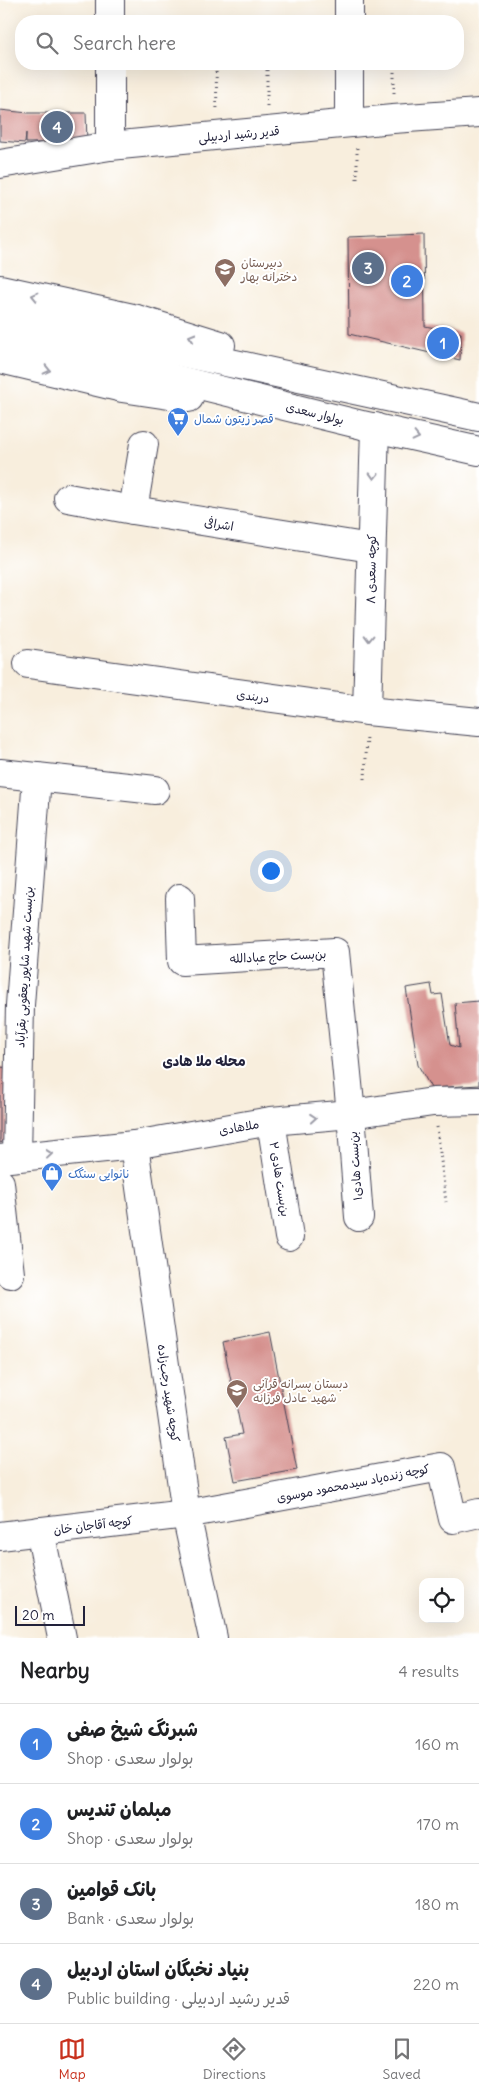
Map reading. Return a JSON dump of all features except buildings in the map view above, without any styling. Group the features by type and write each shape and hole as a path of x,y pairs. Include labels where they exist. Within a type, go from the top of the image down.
{"street":[{"path":"110,0 110,15"},
{"path":"349,0 349,15"},
{"path":"110,70 110,146"},
{"path":"349,70 352,123"},
{"name":"قدیر رشید اردبیلی","path":"0,164 110,146 479,113"},
{"path":"0,289 137,319 372,393"},
{"path":"0,313 124,353"},
{"path":"0,336 124,353 372,393 479,416"},
{"name":"بولوار سعدی","path":"124,353 369,426 479,451"},
{"path":"0,359 122,388 369,426"},
{"name":"کوچه سعدی ۸","path":"368,712 371,548 369,426"},
{"path":"133,510 144,444"},
{"name":"اشرافی","path":"68,498 371,548"},
{"name":"دربندی","path":"28,664 368,712 479,722"},
{"path":"0,773 155,790"},
{"name":"بن‌بست شهید شاپور یعقوبی بقرآباد","path":"9,1158 37,777"},
{"name":"بن‌بست حاج عبادالله","path":"180,898 182,961 335,952 351,1114"},
{"name":"ملاهادی","path":"9,1158 134,1145 271,1122 351,1114 433,1102 479,1101"},
{"name":"بن‌بست هادی۱","path":"351,1114 358,1217"},
{"name":"بن‌بست هادی ۲","path":"271,1122 289,1237"},
{"name":"کوچه شهید رجب‌زاده","path":"134,1145 186,1514 213,1638"},
{"path":"0,1183 10,1274"},
{"name":"کوچه زنده‌یاد سیدمحمود موسوی","path":"186,1514 441,1467 454,1519 479,1512"},
{"name":"کوچه آقاجان خان","path":"0,1536 186,1514"},
{"path":"40,1531 62,1638"}],"path":[{"path":"216,70 217,136"},
{"path":"266,131 267,70"},
{"path":"352,123 357,183"},
{"path":"365,779 368,712"},
{"path":"433,1102 446,1202"}],"place":[{"name":"بنیاد نخبگان استان اردبیل","path":"57,127"},
{"name":"بانک قوامین","path":"368,268"},
{"name":"مبلمان تندیس","path":"407,281"},
{"name":"دبیرستان دخترانه بهار","path":"225,288"},
{"name":"شبرنگ شیخ صفی","path":"443,343"},
{"name":"قصر زیتون شمال","path":"178,437"},
{"name":"نانوایی سنگک","path":"52,1192"},
{"name":"دبستان پسرانه قرآنی شهید عادل فرزانه","path":"237,1409"}],"district":[{"name":"محله ملا هادی","path":"204,1061"}]}
